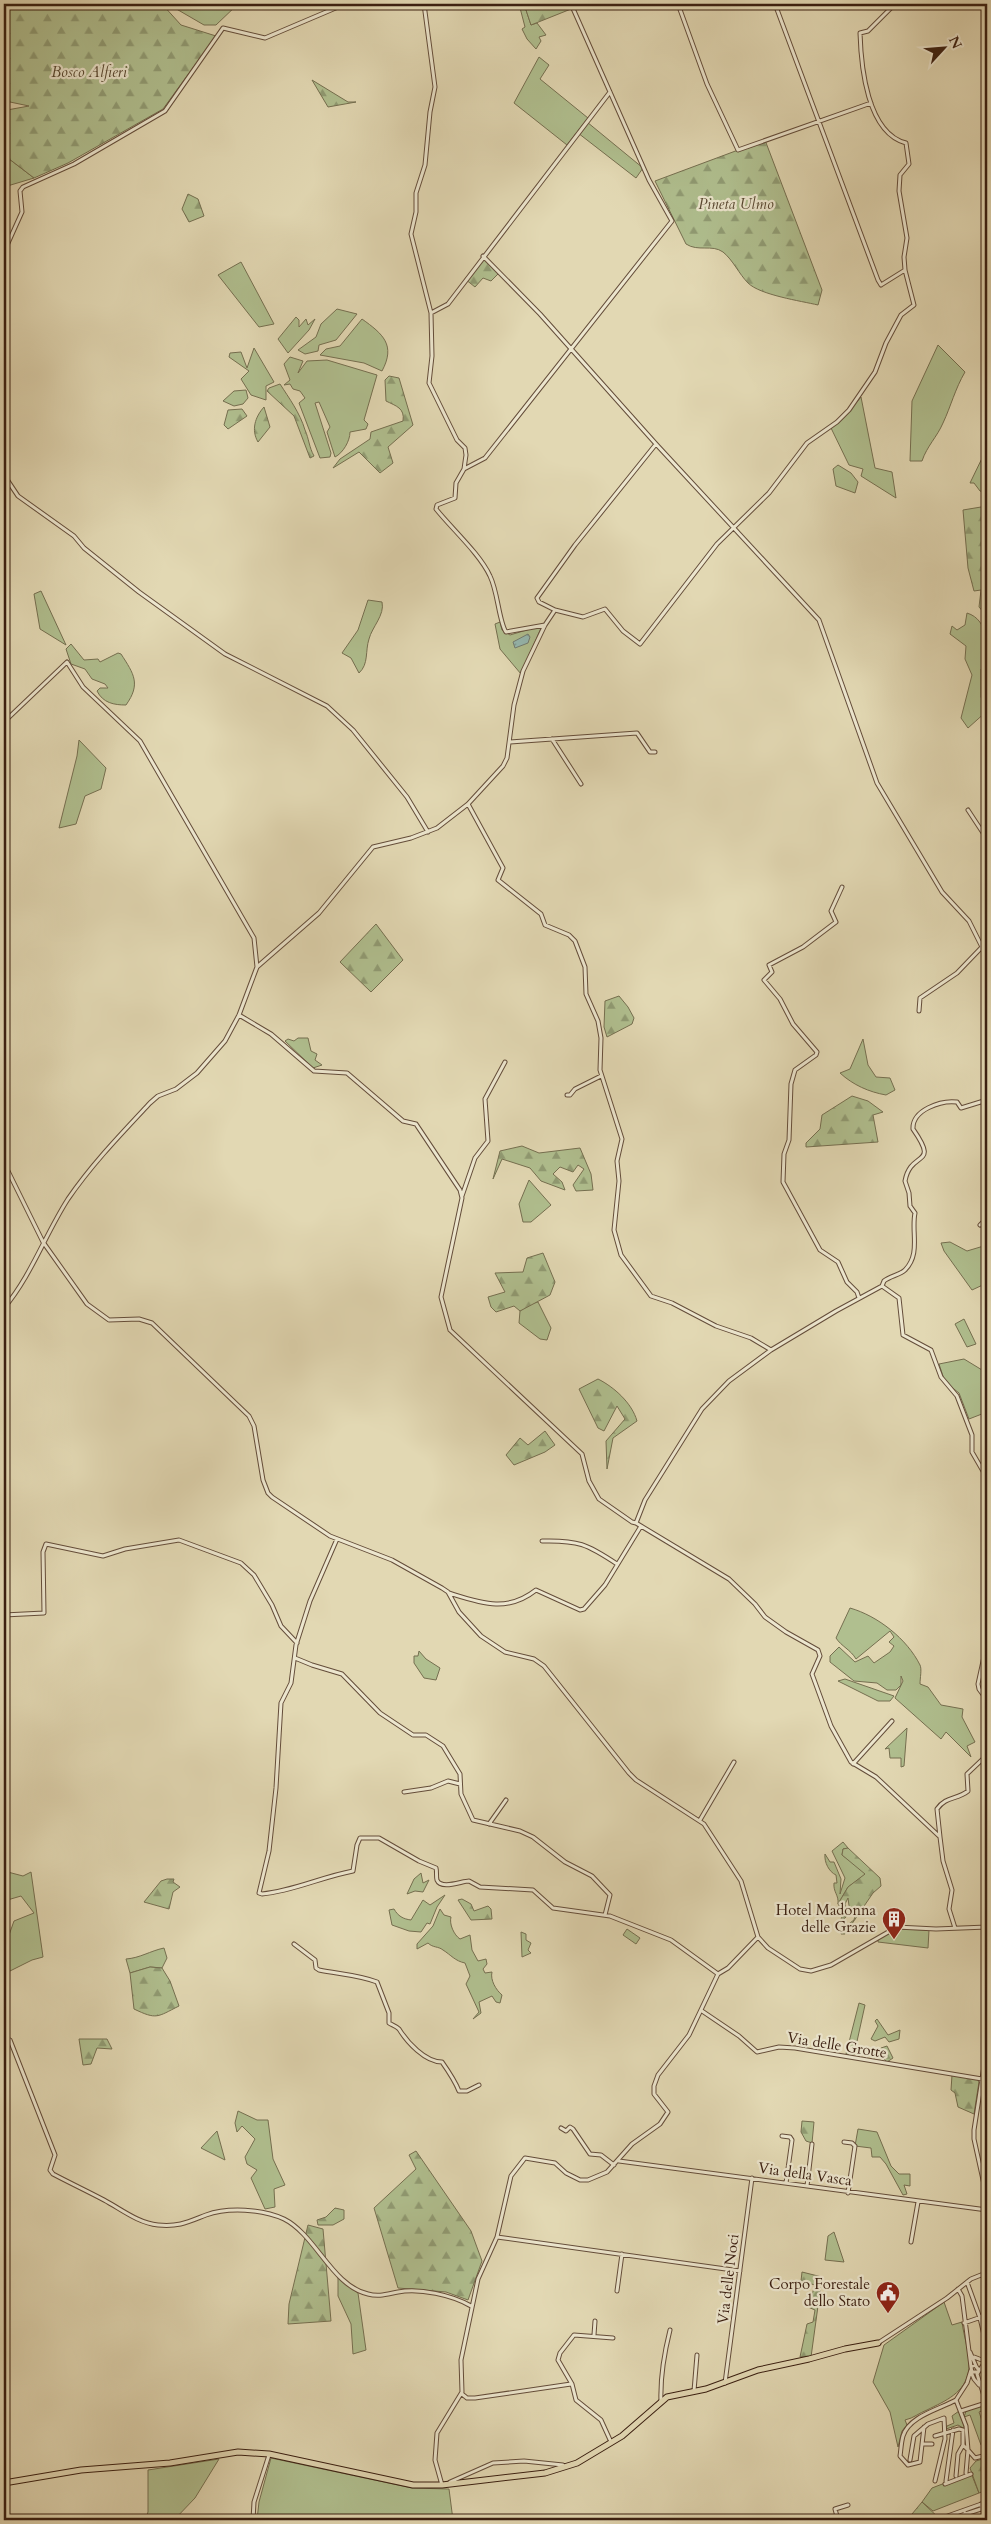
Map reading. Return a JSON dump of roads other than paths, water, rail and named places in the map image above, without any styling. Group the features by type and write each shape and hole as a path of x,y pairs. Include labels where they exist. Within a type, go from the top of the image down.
{"main road":[{"path":"4,2484 81,2470 170,2463 238,2452 269,2454 413,2485 444,2485 545,2473 612,2443 636,2426 660,2402 673,2395 725,2382 758,2370 809,2360 845,2348 878,2343"}],"street":[{"path":"4,252 22,212 20,192 22,187 74,164 165,110 223,28 265,38 345,4"},
{"path":"424,4 435,87 430,112 425,164 416,193 416,212 411,234 430,313 432,356 429,383 458,440 465,448 464,469 456,482 455,498 437,505 436,509 487,570 494,584 506,632 512,633 544,625"},
{"path":"464,469 485,458 672,221 650,180 571,4"},
{"path":"678,4 707,84 738,150 871,103"},
{"path":"775,4 881,285 905,270"},
{"path":"656,444 575,545 537,598 539,602 555,610 583,616 605,609 623,631 640,644 717,544 769,493 807,443 842,418 871,379 886,343 901,315 914,305 905,270 904,257 907,238 899,192 900,175 909,164 906,143 896,141 880,124 871,103 861,61 860,33 868,32 895,4"},
{"path":"430,313 448,304 610,92"},
{"path":"483,256 526,299 818,620 877,783 942,892 969,921 987,957"},
{"path":"4,475 18,496 74,536 84,548 140,592 225,654 327,706 353,730 407,797 428,832"},
{"path":"257,967 325,906 373,846 428,832 468,804 502,766 507,758 514,705 523,671 544,625 555,610"},
{"path":"4,722 67,662 83,687 140,741 254,938 257,967 239,1015 225,1041 197,1073 176,1089 158,1096 150,1103 93,1164 68,1200 43,1242 16,1294 4,1308"},
{"path":"987,724 987,732"},
{"path":"510,742 637,732 650,752 655,752"},
{"path":"552,739 581,784"},
{"path":"468,804 503,868 498,880 540,914 544,925 569,935 580,950 585,967 586,994 598,1021 601,1038 599,1059 602,1076 622,1139 617,1162 619,1181 614,1230 620,1255 651,1296 672,1303 716,1326 751,1338 771,1350"},
{"path":"968,810 987,839"},
{"path":"842,888 831,911 836,922 803,947 769,965 772,972 764,980 780,999 793,1024 816,1052 816,1055 798,1066 793,1077 789,1140 784,1154 783,1182 820,1250 838,1262 847,1282 857,1292 859,1298"},
{"path":"919,1011 920,998 952,978 982,946"},
{"path":"239,1015 271,1034 314,1071 347,1073 403,1121 416,1124 460,1190 462,1197"},
{"path":"505,1062 485,1099 488,1141 475,1158 462,1197 441,1297 450,1330 582,1454 590,1481 599,1499 632,1522 729,1579 755,1604 765,1617 786,1632 818,1650 820,1656 812,1674 831,1726 852,1764 876,1777 940,1837"},
{"path":"567,1095 570,1096 577,1087 602,1076"},
{"path":"636,1523 645,1500 705,1405 729,1381 771,1350 882,1286 883,1281 906,1269 916,1248 913,1225 915,1213 910,1206 909,1193 905,1181 912,1165 922,1156 925,1150 924,1145 913,1129 915,1119 927,1108 946,1101 957,1102 961,1108 987,1100"},
{"path":"4,1163 43,1242 94,1311 109,1320 139,1319 152,1323 245,1411 254,1426 263,1480 268,1493 337,1539 392,1560 448,1592 483,1604 522,1601 536,1590 580,1610 587,1607 605,1585 616,1564 641,1526"},
{"path":"980,1226 987,1218"},
{"path":"882,1286 899,1298 903,1335 931,1350 941,1377 957,1396 972,1435 972,1452 987,1478"},
{"path":"337,1539 310,1601 297,1643 291,1683 281,1703 276,1788 269,1851 260,1892 262,1894 281,1893 326,1876 353,1871 360,1838 369,1840 375,1837 436,1868 436,1879 439,1883 446,1885 469,1881 480,1887 533,1890 553,1908 605,1915 671,1940 718,1974"},
{"path":"4,1615 44,1613 43,1552 46,1544 103,1556 125,1549 179,1540 246,1566 272,1605 281,1626 297,1643"},
{"path":"542,1541 582,1543 591,1546 616,1564"},
{"path":"448,1592 459,1612 481,1636 505,1652 534,1659 550,1671 636,1780 700,1820 742,1881 758,1937 768,1948 788,1962 800,1969 811,1971 844,1958 892,1928 902,1926 987,1927"},
{"path":"987,1643 978,1684 980,1692 987,1700"},
{"path":"294,1658 342,1674 380,1713 413,1735 426,1735 443,1746 460,1774 463,1801 473,1820 526,1833 564,1862 592,1876 610,1895 605,1915"},
{"path":"852,1764 892,1721"},
{"path":"955,1928 949,1909 952,1890 943,1862 937,1808 944,1799 960,1796 968,1791 967,1774 987,1755"},
{"path":"700,1820 734,1762"},
{"path":"404,1792 431,1788 448,1781 460,1784"},
{"path":"488,1824 506,1800"},
{"path":"561,2466 524,2461 494,2464 444,2485 435,2460 437,2433 462,2394 461,2360 471,2306 478,2279 497,2237 511,2176 525,2158 555,2163 580,2180 588,2180 607,2172 619,2161 632,2144 660,2124 667,2117 668,2112 654,2094 654,2086 658,2075 689,2035 702,2012 718,1974 728,1968 758,1937"},
{"path":"294,1944 314,1960 316,1968 319,1970 344,1976 360,1976 377,1982 389,2013 389,2023 398,2028 413,2048 434,2062 442,2062 450,2077 456,2081 459,2091 467,2091 479,2085"},
{"name":"Via delle Grotte","path":"702,2012 739,2036 757,2052 779,2047 795,2048 982,2079"},
{"path":"4,2038 10,2040 55,2155 50,2170 53,2174 145,2223 182,2225 205,2216 234,2210 285,2219 306,2236 328,2263 356,2289 379,2296 408,2291 458,2298 471,2306"},
{"path":"987,2047 974,2139 987,2198"},
{"path":"561,2128 566,2131 570,2127 573,2129 590,2154 601,2155 615,2165"},
{"path":"782,2136 790,2137 792,2140 786,2183"},
{"path":"844,2142 852,2143 854,2146 848,2193"},
{"path":"806,2186 812,2144"},
{"name":"Via della Vasca","path":"619,2161 987,2210"},
{"name":"Via delle Noci","path":"725,2382 752,2178"},
{"path":"911,2242 918,2202"},
{"path":"987,2214 985,2241 987,2257"},
{"path":"497,2237 740,2271"},
{"path":"617,2291 622,2254"},
{"path":"878,2343 967,2282 985,2275 987,2287"},
{"path":"967,2282 980,2318 987,2348"},
{"path":"958,2289 962,2296 964,2323 970,2352 987,2404 961,2411"},
{"path":"964,2323 987,2315"},
{"path":"594,2336 595,2321"},
{"path":"660,2402 664,2370 662,2361 670,2330"},
{"path":"612,2443 601,2420 576,2400 572,2384 561,2366 559,2356 572,2336 614,2338"},
{"path":"970,2352 974,2357 974,2379 981,2387"},
{"path":"694,2391 696,2355"},
{"path":"975,2368 986,2362"},
{"path":"924,2427 920,2462 912,2466 903,2462 900,2456 904,2434 907,2429 924,2416 956,2400 975,2368 986,2362"},
{"path":"974,2379 975,2368"},
{"path":"967,2383 974,2379"},
{"path":"462,2394 467,2398 475,2398 572,2384"},
{"path":"956,2400 961,2411 968,2450 966,2473"},
{"path":"910,2460 914,2436 924,2427 944,2418 945,2439 935,2481"},
{"path":"954,2430 952,2446 948,2454 946,2483 971,2474"},
{"path":"935,2436 954,2430 963,2430 963,2445 958,2454 956,2476"},
{"path":"922,2444 932,2444"},
{"path":"963,2445 975,2458 987,2455"},
{"path":"253,2520 254,2502 269,2454"},
{"path":"964,2512 987,2502"},
{"path":"981,2504 985,2508 986,2518"},
{"path":"838,2520 835,2509 848,2505"},
{"path":"945,2520 942,2518 985,2508"},
{"path":"964,2512 967,2520"},
{"path":"976,2520 986,2518"},
{"path":"981,2520 986,2518"}],"water":[{"path":"528,634 530,637 528,643 515,648 513,642"}],"place":[{"name":"Hotel Madonna delle Grazie","path":"894,1940"},
{"name":"Corpo Forestale dello Stato","path":"888,2314"}],"park label":[{"name":"Bosco Alfieri","path":"89,72"},
{"name":"Pineta Ulmo","path":"736,204"}]}
